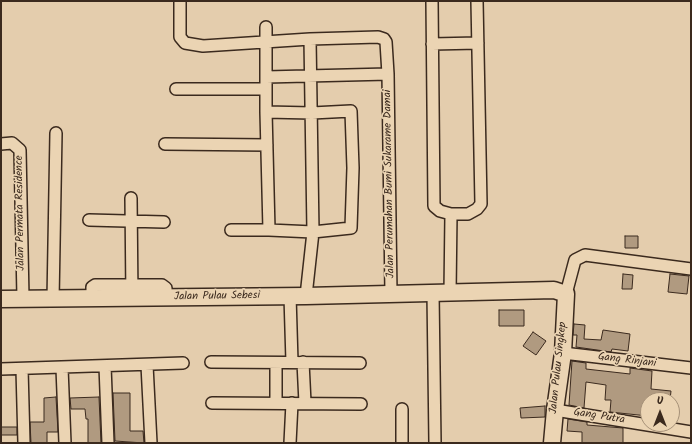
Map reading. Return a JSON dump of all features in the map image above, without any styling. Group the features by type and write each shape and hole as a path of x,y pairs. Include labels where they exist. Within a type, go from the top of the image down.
{"street":[{"name":"Jalan Perumahan Bumi Sukarame Damai","path":"180,1 180,37 185,43 204,46 310,39 378,37 384,39 386,42 388,74 391,294"},
{"path":"432,1 434,206 440,211 451,214 468,214 477,210 481,204 477,1"},
{"path":"266,27 266,112 269,230"},
{"path":"306,296 313,232 310,39"},
{"path":"432,44 478,42"},
{"name":"Jalan Perumahan Bumi Sukarame Damai","path":"266,77 388,74"},
{"path":"176,89 266,89"},
{"path":"232,230 313,232 351,228 353,168 351,111 312,113 266,112"},
{"path":"53,300 56,133"},
{"name":"Jalan Permata Residence","path":"1,144 12,142 20,150 23,298"},
{"path":"165,144 267,145"},
{"path":"131,198 130,222 132,292"},
{"path":"450,293 451,214"},
{"path":"89,220 164,222"},
{"path":"566,294 575,260 585,255 691,269"},
{"name":"Jalan Pulau Sebesi","path":"1,299 92,299 132,292 166,297 306,296 550,289 566,294"},
{"path":"433,293 436,443"},
{"name":"Jalan Pulau Singkep","path":"552,443 563,353 566,294"},
{"path":"290,296 298,362 305,403"},
{"name":"Gang Rinjani","path":"563,353 691,368"},
{"path":"211,362 360,363"},
{"path":"1,369 183,363"},
{"path":"276,363 276,403"},
{"path":"147,365 151,443"},
{"path":"105,366 108,443"},
{"path":"62,368 65,443"},
{"path":"22,369 24,443"},
{"path":"212,403 361,404"},
{"path":"290,443 292,403"},
{"path":"402,409 402,443"},
{"name":"Gang Putra","path":"555,410 691,432"}],"building":[{"path":"625,236 638,236 638,248 625,248"},
{"path":"623,274 633,275 632,289 622,289"},
{"path":"670,274 689,276 687,294 668,292"},
{"path":"499,310 524,310 524,326 499,326"},
{"path":"574,324 585,325 584,339 601,340 603,330 630,334 628,351 612,349 611,352 576,347 577,335 573,335"},
{"path":"533,332 546,341 536,355 523,346"},
{"path":"572,361 586,363 586,369 630,374 630,368 652,371 651,389 671,391 640,392 640,415 610,412 611,400 605,400 606,385 586,382 584,408 569,405"},
{"path":"113,393 130,393 130,431 143,431 144,443 115,441"},
{"path":"56,397 58,432 47,432 47,443 31,443 30,422 44,422 44,398"},
{"path":"99,397 101,443 88,443 88,419 86,419 85,409 71,409 70,398"},
{"path":"545,406 545,417 521,418 520,408"},
{"path":"568,419 587,422 587,425 623,428 623,443 582,443 582,432 567,431"},
{"path":"1,427 17,427 17,435 1,435"}]}
